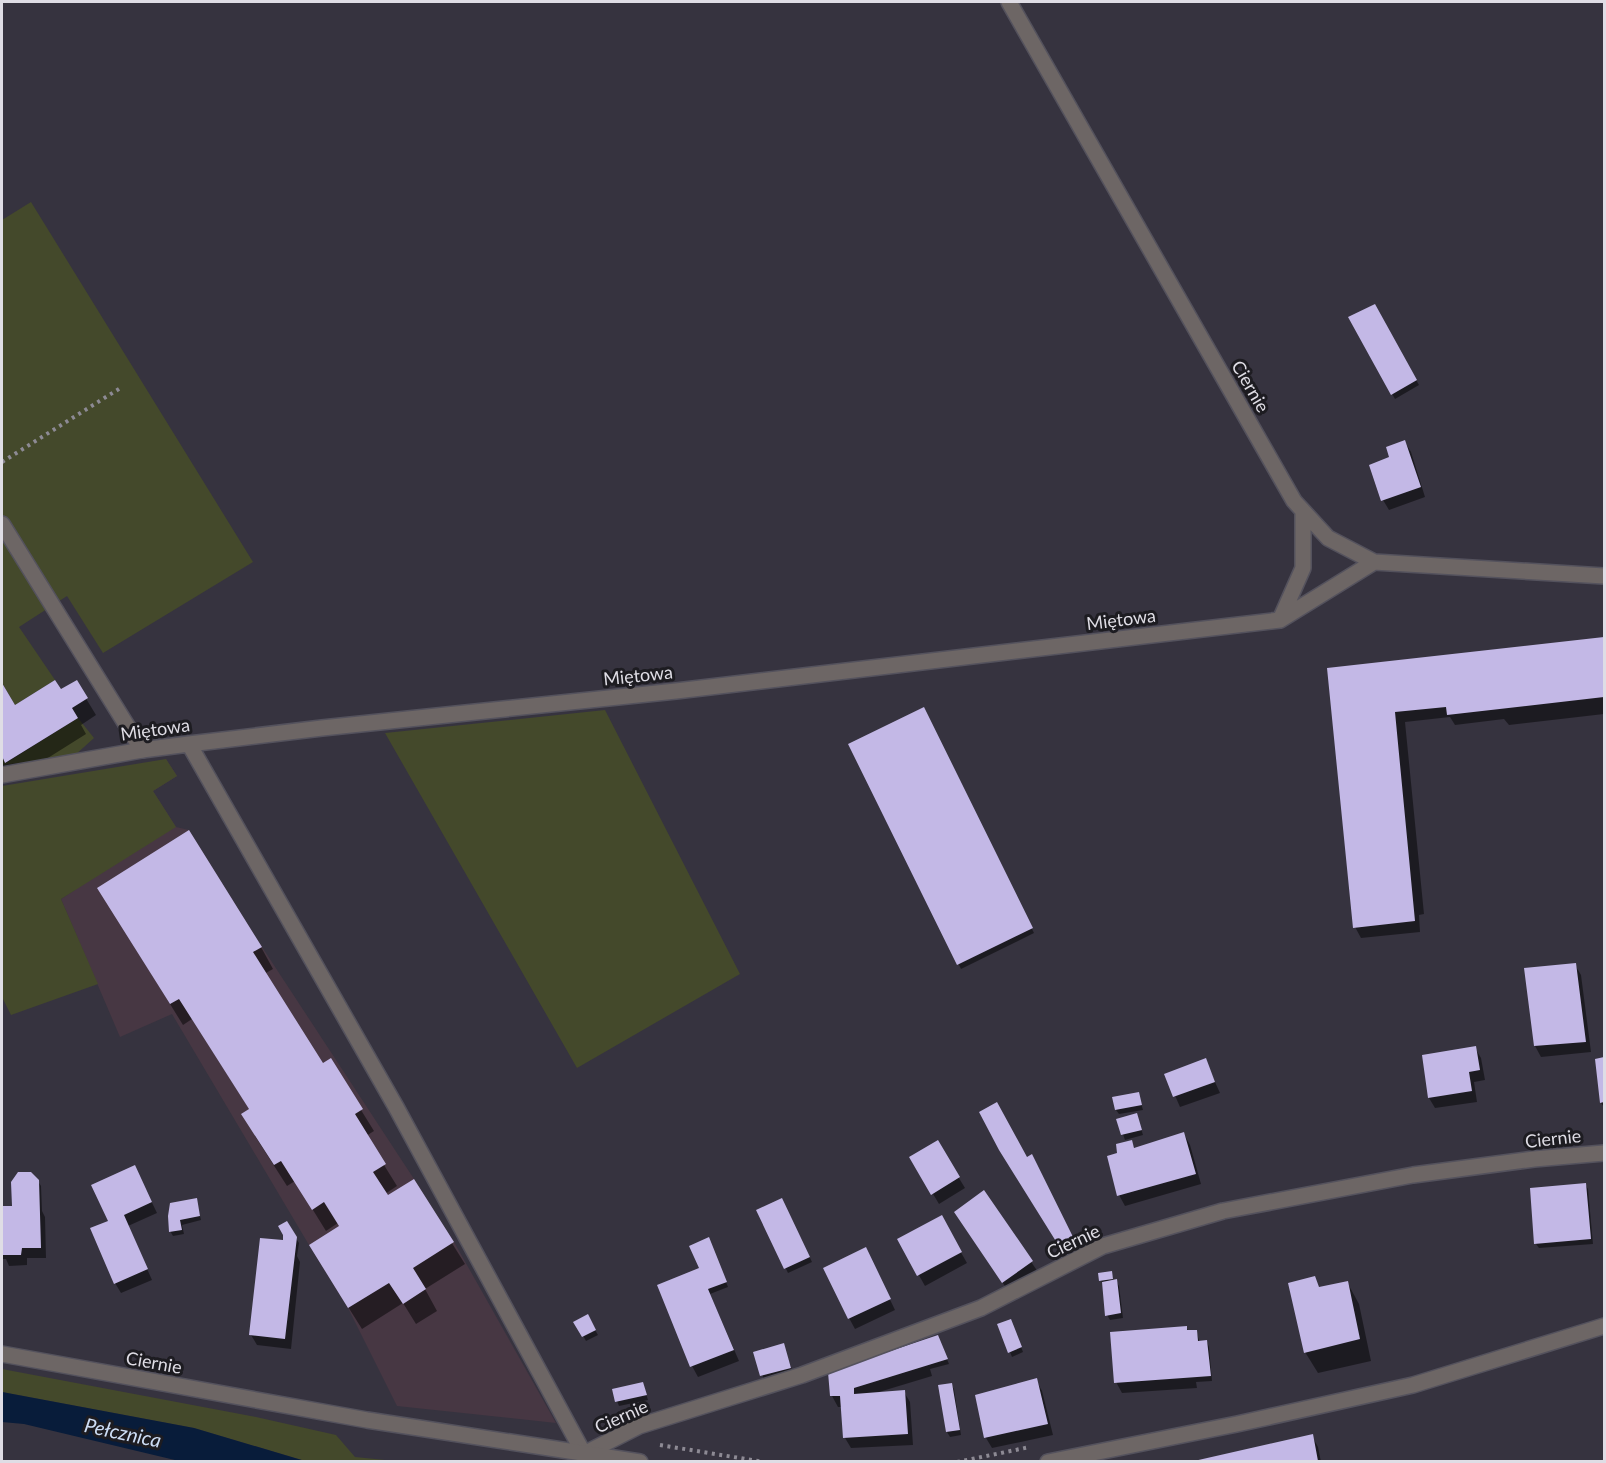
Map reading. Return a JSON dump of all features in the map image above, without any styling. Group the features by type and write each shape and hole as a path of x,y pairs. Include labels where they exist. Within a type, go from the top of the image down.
{"street":[{"name":"Ciernie","path":"1009,2 1288,490 1303,511 1328,538 1374,562 1605,576"},
{"path":"1280,620 1303,568 1303,511"},
{"path":"2,524 142,750"},
{"name":"Miętowa","path":"2,775 189,744 676,691 1280,620 1374,562"},
{"path":"189,744 396,1107 584,1454"},
{"name":"Ciernie","path":"584,1454 639,1426 802,1375 981,1308 1103,1246 1223,1211 1413,1175 1534,1159 1605,1153"},
{"path":"1048,1461 1413,1386 1605,1326"},
{"name":"Ciernie","path":"2,1354 367,1420 640,1461"}],"path":[{"path":"2,462 122,387"}],"shaded area":[{"path":"166,759 177,776 153,791 176,827 189,830 262,947 414,1179 454,1242 556,1423 397,1406 348,1308 172,1014 120,1037 61,899 75,890"}],"green space":[{"path":"31,202 253,562 103,653 67,596 19,627 55,680 15,705 2,683 2,220"},
{"path":"605,710 740,974 577,1068 385,733"},
{"path":"78,718 94,738 74,756 2,765 2,757 6,763"},
{"path":"166,759 177,776 153,791 176,827 61,899 98,984 11,1015 2,997 2,786"},
{"path":"2,1369 256,1417 336,1435 355,1457 395,1461 305,1461 194,1428 2,1392"}],"water":[{"name":"Pełcznica","path":"2,1392 194,1428 305,1461 179,1461 24,1424 2,1422"}],"building":[{"path":"1375,304 1417,380 1391,395 1348,317"},
{"path":"1405,440 1421,487 1381,501 1369,465 1389,457 1386,447"},
{"path":"1604,637 1604,697 1447,715 1446,707 1395,712 1415,921 1353,928 1327,668"},
{"path":"55,680 61,689 77,680 88,698 72,708 78,718 5,763 2,756 2,683 15,705"},
{"path":"924,707 1033,928 957,965 848,744"},
{"path":"189,830 262,947 253,952 323,1063 331,1058 363,1109 355,1114 386,1164 373,1172 388,1195 414,1179 454,1242 413,1268 426,1289 403,1304 389,1283 348,1308 309,1245 339,1226 324,1202 312,1210 281,1161 274,1165 241,1114 249,1109 179,999 170,1004 97,888"},
{"path":"1576,963 1586,1042 1534,1046 1524,968"},
{"path":"1476,1046 1480,1070 1469,1072 1472,1091 1428,1098 1422,1055"},
{"path":"1604,1057 1604,1102 1600,1103 1595,1059"},
{"path":"1206,1058 1215,1082 1173,1097 1164,1074"},
{"path":"1139,1092 1142,1105 1115,1110 1112,1097"},
{"path":"997,1102 1027,1157 1032,1154 1076,1243 1062,1251 999,1150 979,1112"},
{"path":"1137,1113 1142,1130 1121,1135 1116,1119"},
{"path":"1184,1132 1196,1174 1117,1196 1107,1156 1117,1153 1116,1144 1132,1140 1134,1148"},
{"path":"938,1140 960,1177 931,1195 909,1157"},
{"path":"135,1165 152,1202 124,1215 148,1269 114,1284 90,1228 108,1221 91,1185"},
{"path":"18,1172 31,1172 39,1180 41,1248 22,1248 21,1255 2,1255 2,1206 12,1206 11,1182"},
{"path":"1586,1183 1591,1239 1534,1244 1530,1188"},
{"path":"984,1190 1033,1261 1002,1283 954,1212"},
{"path":"197,1198 200,1216 180,1220 182,1230 169,1232 170,1203"},
{"path":"782,1198 810,1257 784,1269 756,1210"},
{"path":"942,1215 962,1252 917,1276 897,1239"},
{"path":"287,1221 297,1237 285,1339 249,1335 260,1238 283,1240 278,1226"},
{"path":"709,1237 727,1282 708,1289 734,1350 690,1367 657,1285 699,1268 689,1246"},
{"path":"866,1247 891,1299 848,1319 823,1268"},
{"path":"1112,1271 1113,1279 1099,1281 1098,1273"},
{"path":"1315,1276 1319,1287 1348,1281 1360,1339 1304,1353 1288,1283"},
{"path":"1117,1279 1121,1313 1105,1316 1102,1282"},
{"path":"588,1314 596,1330 582,1337 573,1322"},
{"path":"1011,1319 1022,1347 1008,1353 997,1324"},
{"path":"1187,1326 1187,1330 1197,1330 1198,1341 1207,1340 1211,1376 1114,1383 1110,1332"},
{"path":"938,1335 948,1359 854,1388 854,1394 905,1390 908,1434 843,1438 840,1396 830,1396 828,1372"},
{"path":"784,1343 791,1368 760,1376 753,1352"},
{"path":"1037,1378 1048,1424 984,1438 975,1395"},
{"path":"643,1382 647,1395 615,1402 612,1389"},
{"path":"952,1383 960,1430 946,1432 938,1385"},
{"path":"1313,1434 1318,1461 1194,1461"}]}
